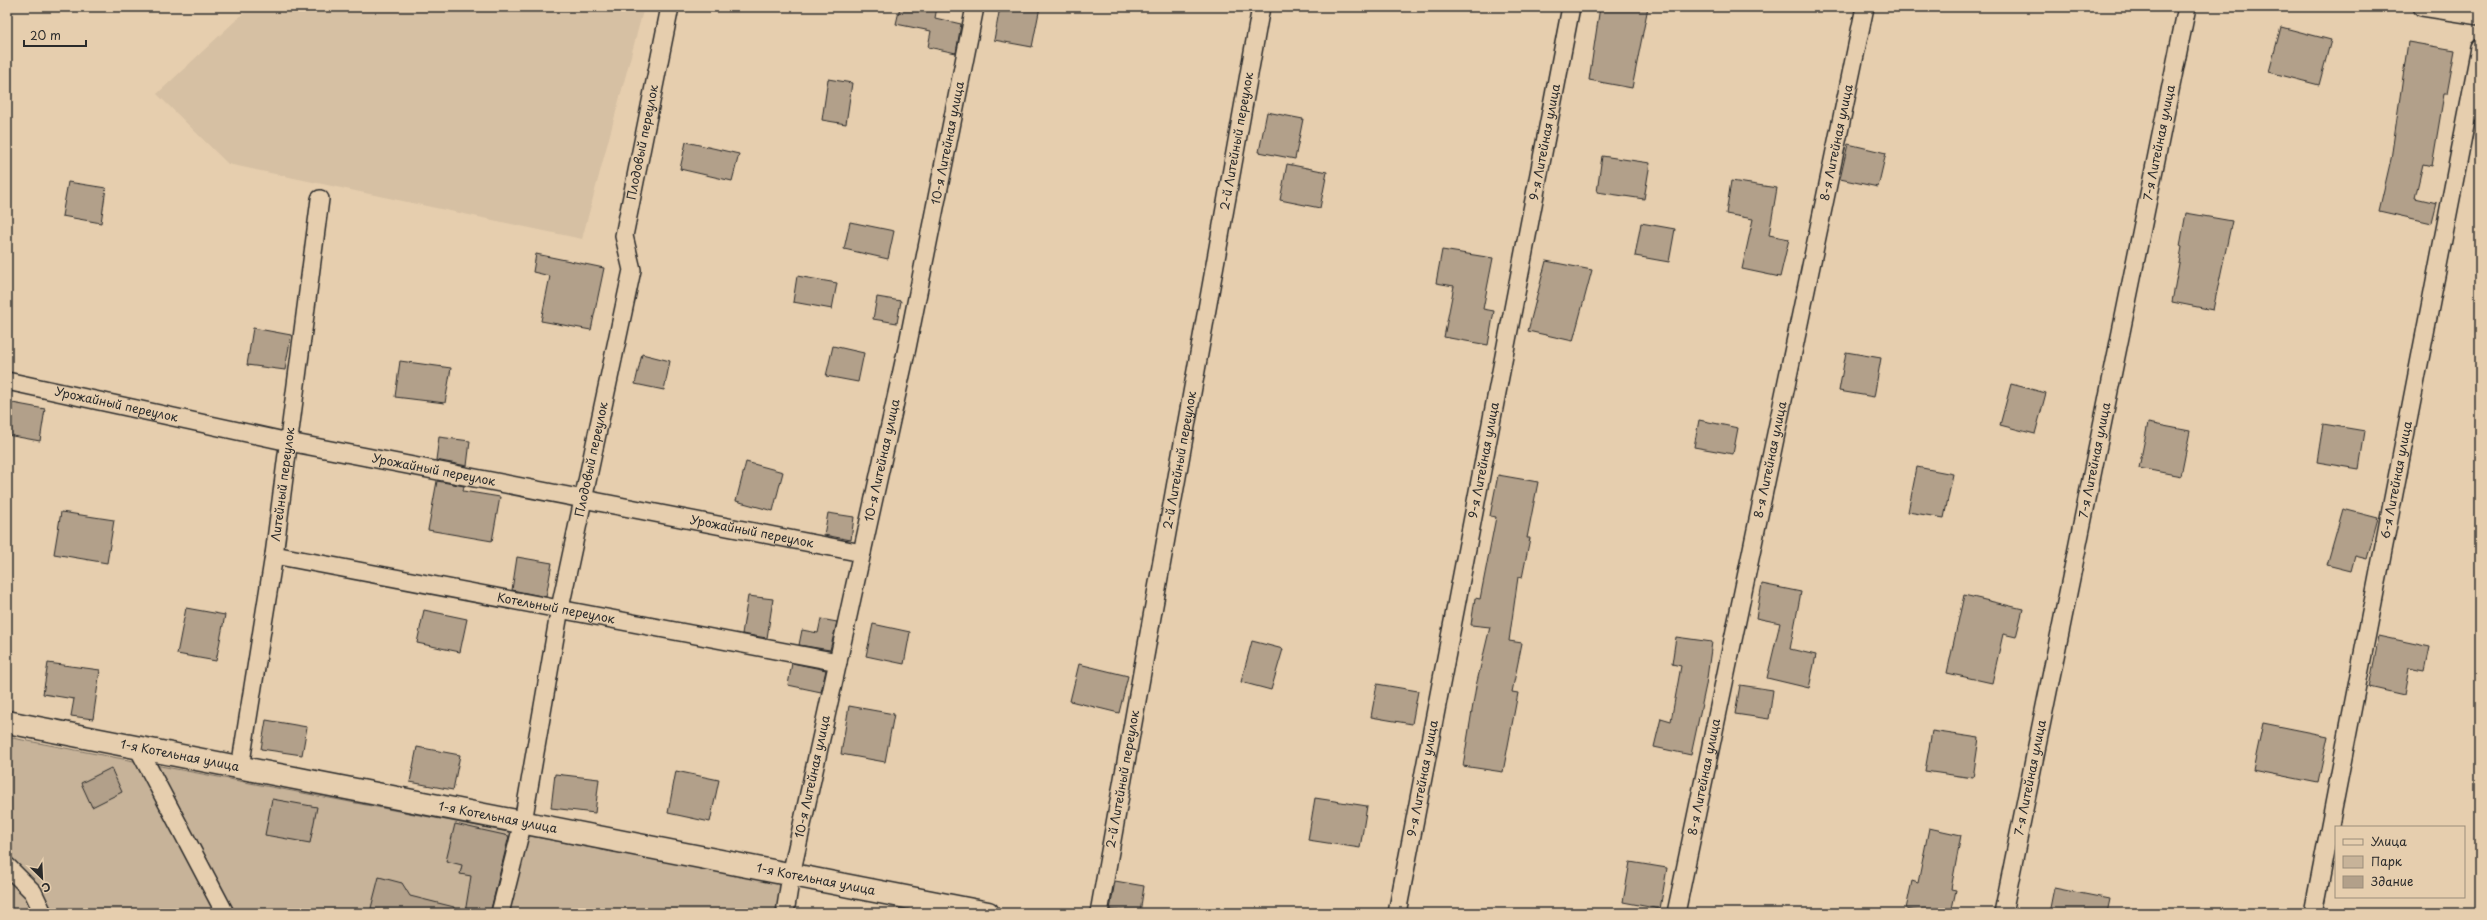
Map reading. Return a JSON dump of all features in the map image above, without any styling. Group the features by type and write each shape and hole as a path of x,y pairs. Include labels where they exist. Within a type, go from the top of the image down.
{"street":[{"name":"Плодовый переулок","path":"500,913 523,822 560,608 632,270 624,236 670,7"},
{"name":"10-я Литейная улица","path":"785,913 791,875 909,340 975,7"},
{"name":"2-й Литейный переулок","path":"1099,913 1261,7"},
{"name":"9-я Литейная улица","path":"1397,913 1571,7"},
{"name":"8-я Литейная улица","path":"1676,913 1865,7"},
{"name":"7-я Литейная улица","path":"2003,913 2186,7"},
{"path":"2422,7 2480,16"},
{"name":"6-я Литейная улица","path":"2313,913 2480,48"},
{"name":"Литейный переулок","path":"240,768 274,555 320,199"},
{"name":"Урожайный переулок","path":"7,381 289,442 862,553"},
{"name":"Котельный переулок","path":"274,555 560,608 838,662"},
{"name":"1-я Котельная улица","path":"7,722 988,913"},
{"path":"138,748 225,913"},
{"path":"7,866 34,892 43,913"}],"shaded area":[{"path":"250,7 644,7 582,239 228,164 157,94"}],"green space":[{"path":"7,737 794,886 788,913 7,913"}],"building":[{"path":"900,7 937,7 935,18 961,24 956,53 928,47 931,31 896,24"},
{"path":"1000,7 1040,7 1032,47 994,40"},
{"path":"1600,7 1648,7 1632,88 1589,80"},
{"path":"2281,27 2331,40 2319,85 2269,72"},
{"path":"2408,42 2455,50 2447,94 2444,94 2432,166 2423,164 2415,198 2437,203 2432,223 2379,211 2391,159"},
{"path":"828,79 852,83 846,124 822,120"},
{"path":"1267,112 1303,119 1295,159 1259,152"},
{"path":"686,142 739,154 732,181 680,169"},
{"path":"1848,144 1886,153 1878,187 1840,179"},
{"path":"1602,156 1650,163 1644,199 1597,192"},
{"path":"1287,164 1327,172 1320,208 1280,200"},
{"path":"1731,181 1777,188 1769,235 1789,239 1780,277 1742,269 1753,219 1726,214"},
{"path":"68,182 106,188 101,223 62,216"},
{"path":"2186,213 2232,221 2213,310 2172,302 2182,247 2180,246"},
{"path":"850,222 894,231 888,259 844,249"},
{"path":"1641,223 1675,229 1669,262 1635,256"},
{"path":"1442,250 1493,258 1483,309 1494,311 1488,345 1444,337 1454,286 1436,283"},
{"path":"536,254 604,268 591,330 541,321 550,276 533,272"},
{"path":"1546,261 1592,270 1573,341 1528,331"},
{"path":"797,276 837,283 832,309 793,302"},
{"path":"877,297 901,301 897,323 873,319"},
{"path":"253,328 291,335 285,370 247,365"},
{"path":"833,346 864,353 858,382 826,376"},
{"path":"1846,352 1881,358 1874,397 1839,391"},
{"path":"642,354 670,361 664,390 635,384"},
{"path":"400,361 451,368 445,403 395,397"},
{"path":"2011,384 2046,393 2035,434 2000,425"},
{"path":"7,402 45,409 40,441 7,435"},
{"path":"1699,420 1738,428 1733,454 1694,447"},
{"path":"2148,423 2190,431 2181,476 2139,468"},
{"path":"2323,424 2365,431 2359,469 2317,462"},
{"path":"439,437 470,441 467,466 436,460"},
{"path":"746,462 783,472 773,511 736,501"},
{"path":"1917,467 1953,474 1944,518 1908,512"},
{"path":"1498,475 1538,482 1527,538 1530,538 1522,578 1518,577 1509,641 1522,643 1512,692 1518,693 1503,772 1463,766 1476,686 1490,627 1471,625 1475,598 1480,599 1496,517 1490,516"},
{"path":"437,481 464,486 463,491 500,497 492,541 428,530"},
{"path":"2343,509 2378,518 2367,559 2355,556 2351,571 2327,565"},
{"path":"61,512 114,520 107,563 54,554"},
{"path":"828,513 854,517 851,540 824,535"},
{"path":"517,557 552,563 546,597 512,590"},
{"path":"1762,584 1801,592 1790,649 1816,655 1809,688 1767,678 1780,623 1756,618"},
{"path":"1964,595 2023,609 2016,637 2003,634 1992,683 1947,673"},
{"path":"748,596 773,599 767,638 742,634"},
{"path":"186,608 225,615 216,661 177,654"},
{"path":"424,610 467,619 460,652 417,643"},
{"path":"821,619 837,622 830,650 799,645 802,630 818,633"},
{"path":"873,624 910,632 904,664 866,656"},
{"path":"2379,636 2430,647 2425,671 2409,668 2404,695 2369,687"},
{"path":"1676,637 1712,642 1706,685 1691,755 1654,747 1661,718 1671,721 1681,666 1672,664"},
{"path":"1252,641 1283,649 1271,690 1241,682"},
{"path":"48,663 100,670 93,719 71,716 74,699 43,694"},
{"path":"792,663 826,670 821,692 788,685"},
{"path":"1079,664 1128,676 1119,713 1070,701"},
{"path":"1377,684 1418,691 1412,724 1371,717"},
{"path":"1740,685 1773,690 1769,719 1735,714"},
{"path":"849,706 894,714 885,762 841,754"},
{"path":"266,720 307,727 302,755 261,749"},
{"path":"2263,723 2328,736 2318,783 2253,770"},
{"path":"1932,731 1979,738 1973,778 1925,771"},
{"path":"417,747 460,755 453,790 410,782"},
{"path":"111,768 122,792 92,807 81,783"},
{"path":"676,771 719,780 710,822 668,813"},
{"path":"555,774 599,779 595,813 551,808"},
{"path":"1315,798 1367,806 1360,848 1308,840"},
{"path":"272,799 317,807 310,843 265,835"},
{"path":"455,824 509,836 490,913 465,913 471,876 460,874 462,865 446,861"},
{"path":"1929,828 1961,835 1951,889 1956,890 1951,913 1925,913 1906,909 1912,881 1918,883"},
{"path":"1630,862 1667,868 1660,909 1623,902"},
{"path":"379,877 402,883 410,896 454,907 453,913 390,913 371,908"},
{"path":"1115,881 1144,886 1140,913 1110,910"},
{"path":"2054,888 2110,899 2107,913 2049,913"}]}
